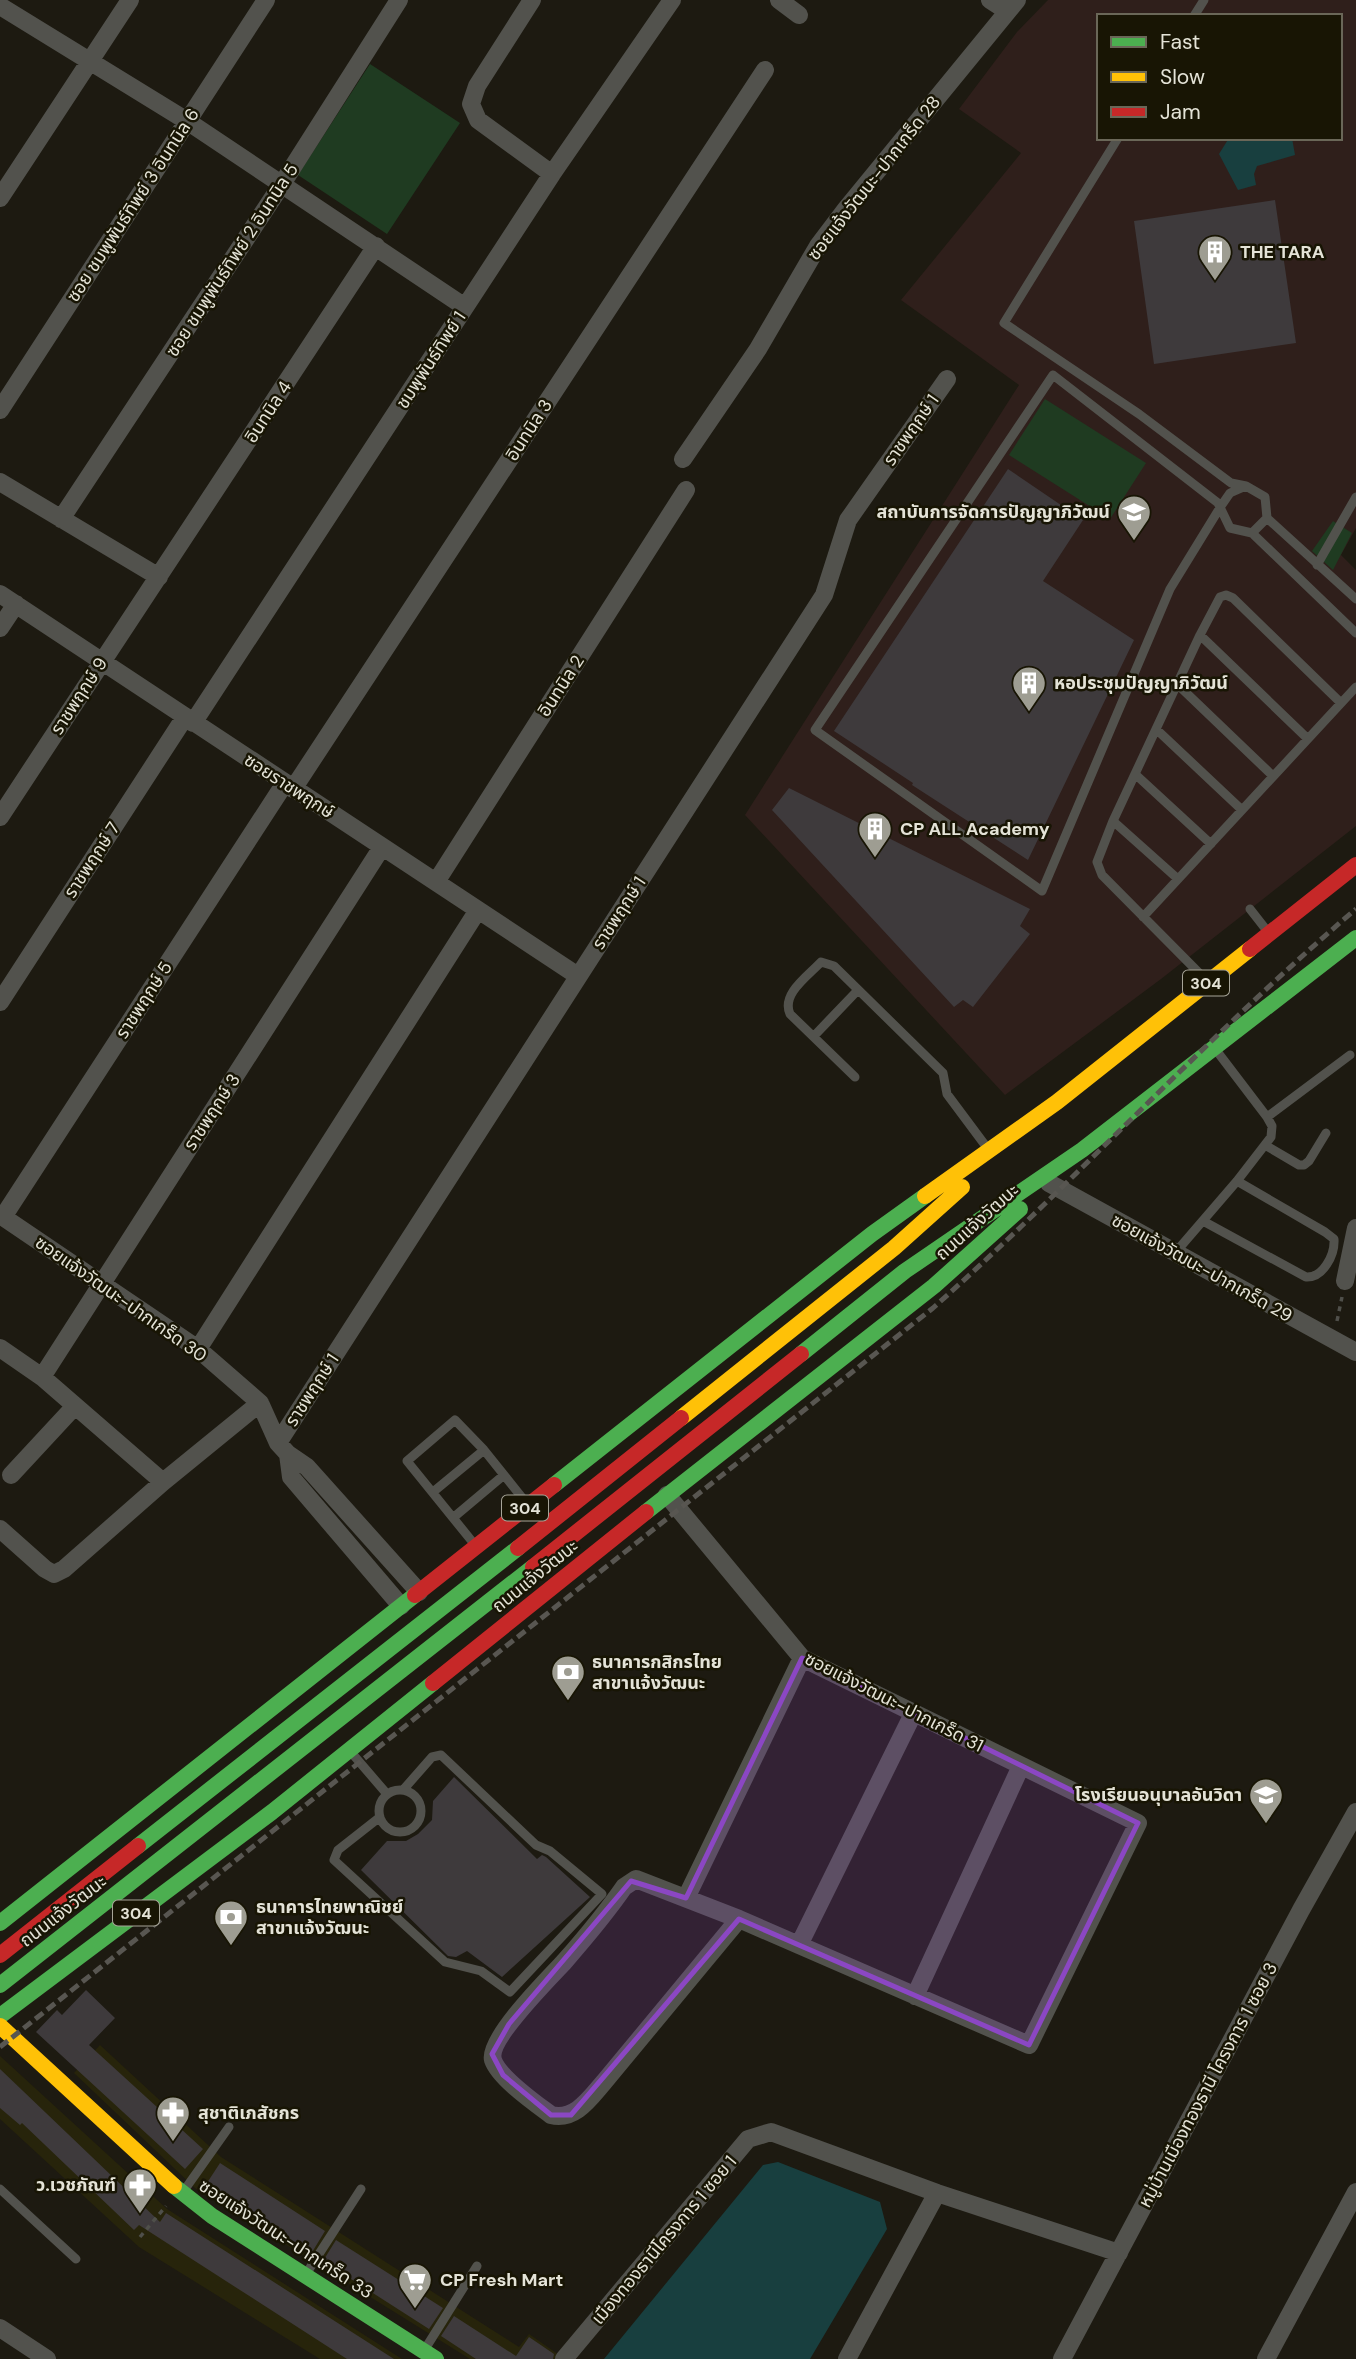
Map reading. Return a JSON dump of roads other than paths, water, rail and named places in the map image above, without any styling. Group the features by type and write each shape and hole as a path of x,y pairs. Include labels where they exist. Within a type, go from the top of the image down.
{"main road":[{"name":"ถนนแจ้งวัฒนะ","path":"0,1923 872,1234 1057,1102 1356,865"},
{"name":"ถนนแจ้งวัฒนะ","path":"0,1985 622,1497 905,1271 1082,1150 1356,938"},
{"name":"ถนนแจ้งวัฒนะ","path":"0,1955 608,1477 894,1248 1057,1102"},
{"name":"ถนนแจ้งวัฒนะ","path":"0,2015 272,1812 667,1495 934,1286 1082,1150"},
{"path":"222,1748 189,1805 195,1814 207,1825 272,1812"},
{"name":"ซอยแจ้งวัฒนะ-ปากเกร็ด 33","path":"0,2025 180,2192 212,2216 430,2355"}],"street":[{"path":"0,198 130,0"},
{"name":"ซอย ชมพูพันธ์ทิพย์ 3 อินทนิล 6","path":"0,410 266,0"},
{"name":"ซอย ชมพูพันธ์ทิพย์ 2 อินทนิล 5","path":"61,519 282,184 399,0"},
{"path":"531,0 477,86 471,104 478,120 552,174"},
{"name":"ชมพูพันธ์ทิพย์ 1","path":"189,720 552,174 672,0"},
{"path":"779,0 799,15"},
{"name":"ซอยแจ้งวัฒนะ-ปากเกร็ด 28","path":"683,459 758,349 818,246 1012,5 990,0"},
{"path":"4,8 187,121 465,307"},
{"name":"อินทนิล 3","path":"289,786 765,70"},
{"name":"อินทนิล 4","path":"159,577 376,246"},
{"name":"ราชพฤกษ์ 1","path":"283,1448 578,976 824,594 848,520 947,379"},
{"path":"0,482 159,577"},
{"name":"อินทนิล 2","path":"436,882 686,490"},
{"name":"ราชพฤกษ์ 9","path":"0,817 159,577"},
{"name":"ซอยราชพฤกษ์","path":"0,594 578,976"},
{"path":"0,628 16,604"},
{"name":"ราชพฤกษ์ 7","path":"0,1002 189,720"},
{"name":"ราชพฤกษ์ 5","path":"2,1216 289,786"},
{"name":"ราชพฤกษ์ 3","path":"41,1377 382,847"},
{"path":"198,1349 478,910"},
{"name":"ซอยแจ้งวัฒนะ-ปากเกร็ด 29","path":"1049,1183 1356,1352"},
{"name":"ซอยแจ้งวัฒนะ-ปากเกร็ด 30","path":"2,1216 198,1349 260,1404 283,1448 291,1477 401,1606"},
{"path":"1345,1282 1356,1228"},
{"path":"0,1348 41,1377 163,1482"},
{"path":"0,1529 54,1574 64,1569 163,1482 260,1404"},
{"path":"11,1475 75,1406"},
{"name":"ซอยแจ้งวัฒนะ-ปากเกร็ด 30","path":"283,1448 307,1466 419,1592"},
{"name":"ซอยแจ้งวัฒนะ-ปากเกร็ด 31","path":"667,1495 802,1658 1138,1824 1030,2045 915,1996"},
{"path":"686,1899 802,1658"},
{"path":"799,1945 913,1714"},
{"path":"739,1919 587,2102 571,2115 551,2115 503,2075 493,2062 492,2054 499,2039 515,2016 565,1961 624,1887 636,1879 739,1919 915,1996 1021,1766"},
{"name":"หมู่บ้านเมืองทองธานี โครงการ 1 ซอย 3","path":"1062,2359 1356,1812"},
{"name":"เมืองทองธานีโครงการ 1 ซอย 1","path":"564,2359 748,2140 771,2132 936,2193"},
{"path":"1266,2359 1356,2192"},
{"path":"847,2359 936,2193 1119,2253"},
{"path":"0,2328 47,2359"}],"lane":[{"path":"1117,140 1004,323 1139,414 1231,483 1246,486 1265,497 1267,518 1356,599"},
{"path":"1246,486 1230,493 1221,506 1170,589 1042,891 815,730 1053,375 1221,506 1230,528 1252,533 1356,633"},
{"path":"1317,565 1356,498"},
{"path":"1252,533 1267,518"},
{"path":"1208,982 1102,875 1097,862 1113,821 1199,635 1220,597 1226,595 1233,598 1341,703"},
{"path":"1199,635 1308,739"},
{"path":"1177,684 1273,776"},
{"path":"1143,917 1356,687"},
{"path":"1156,729 1242,810"},
{"path":"1135,774 1211,844"},
{"path":"1113,821 1178,879"},
{"path":"1250,909 1269,934"},
{"path":"855,1077 790,1014 786,1006 788,998 821,962 834,966 943,1073 947,1094 989,1150"},
{"path":"814,1036 858,990"},
{"path":"1175,1253 1271,1137 1272,1126 1267,1117 1215,1049"},
{"path":"1267,1117 1350,1055"},
{"path":"1265,1145 1299,1165 1304,1165 1326,1133"},
{"path":"1203,1221 1306,1277 1320,1274 1335,1247 1334,1239 1237,1181"},
{"path":"476,1547 407,1461 456,1420 529,1505"},
{"path":"433,1492 484,1450"},
{"path":"454,1517 504,1475"},
{"path":"349,1750 387,1794"},
{"path":"380,1817 338,1850 334,1860 445,1962 481,1971 510,1992 602,1894 550,1851 536,1845 441,1755 432,1757 403,1790"},
{"path":"403,1790 418,1798 422,1814 413,1828 406,1832 389,1830 383,1824 379,1808 387,1794 403,1790"},
{"path":"180,2192 229,2127"},
{"path":"0,2189 76,2259"},
{"path":"305,2275 361,2189"},
{"path":"430,2355 477,2266"}],"water":[{"path":"1228,140 1292,140 1295,155 1257,166 1254,174 1256,185 1238,190 1219,154"},
{"path":"778,2162 880,2202 887,2229 810,2359 604,2359 763,2165"}],"railway":[{"path":"0,2047 933,1308 1248,1006 1356,909"}],"place":[{"name":"THE TARA","path":"1215,282"},
{"name":"สถาบันการจัดการปัญญาภิวัฒน์","path":"1134,542"},
{"name":"หอประชุมปัญญาภิวัฒน์","path":"1029,713"},
{"name":"CP ALL Academy","path":"875,859"},
{"name":"ธนาคารกสิกรไทย สาขาแจ้งวัฒนะ","path":"568,1702"},
{"name":"โรงเรียนอนุบาลอันวิดา","path":"1266,1825"},
{"name":"ธนาคารไทยพาณิชย์ สาขาแจ้งวัฒนะ","path":"231,1947"},
{"name":"สุชาติเภสัชกร","path":"173,2143"},
{"name":"ว.เวชภัณฑ์","path":"140,2215"},
{"name":"CP Fresh Mart","path":"415,2310"}]}
